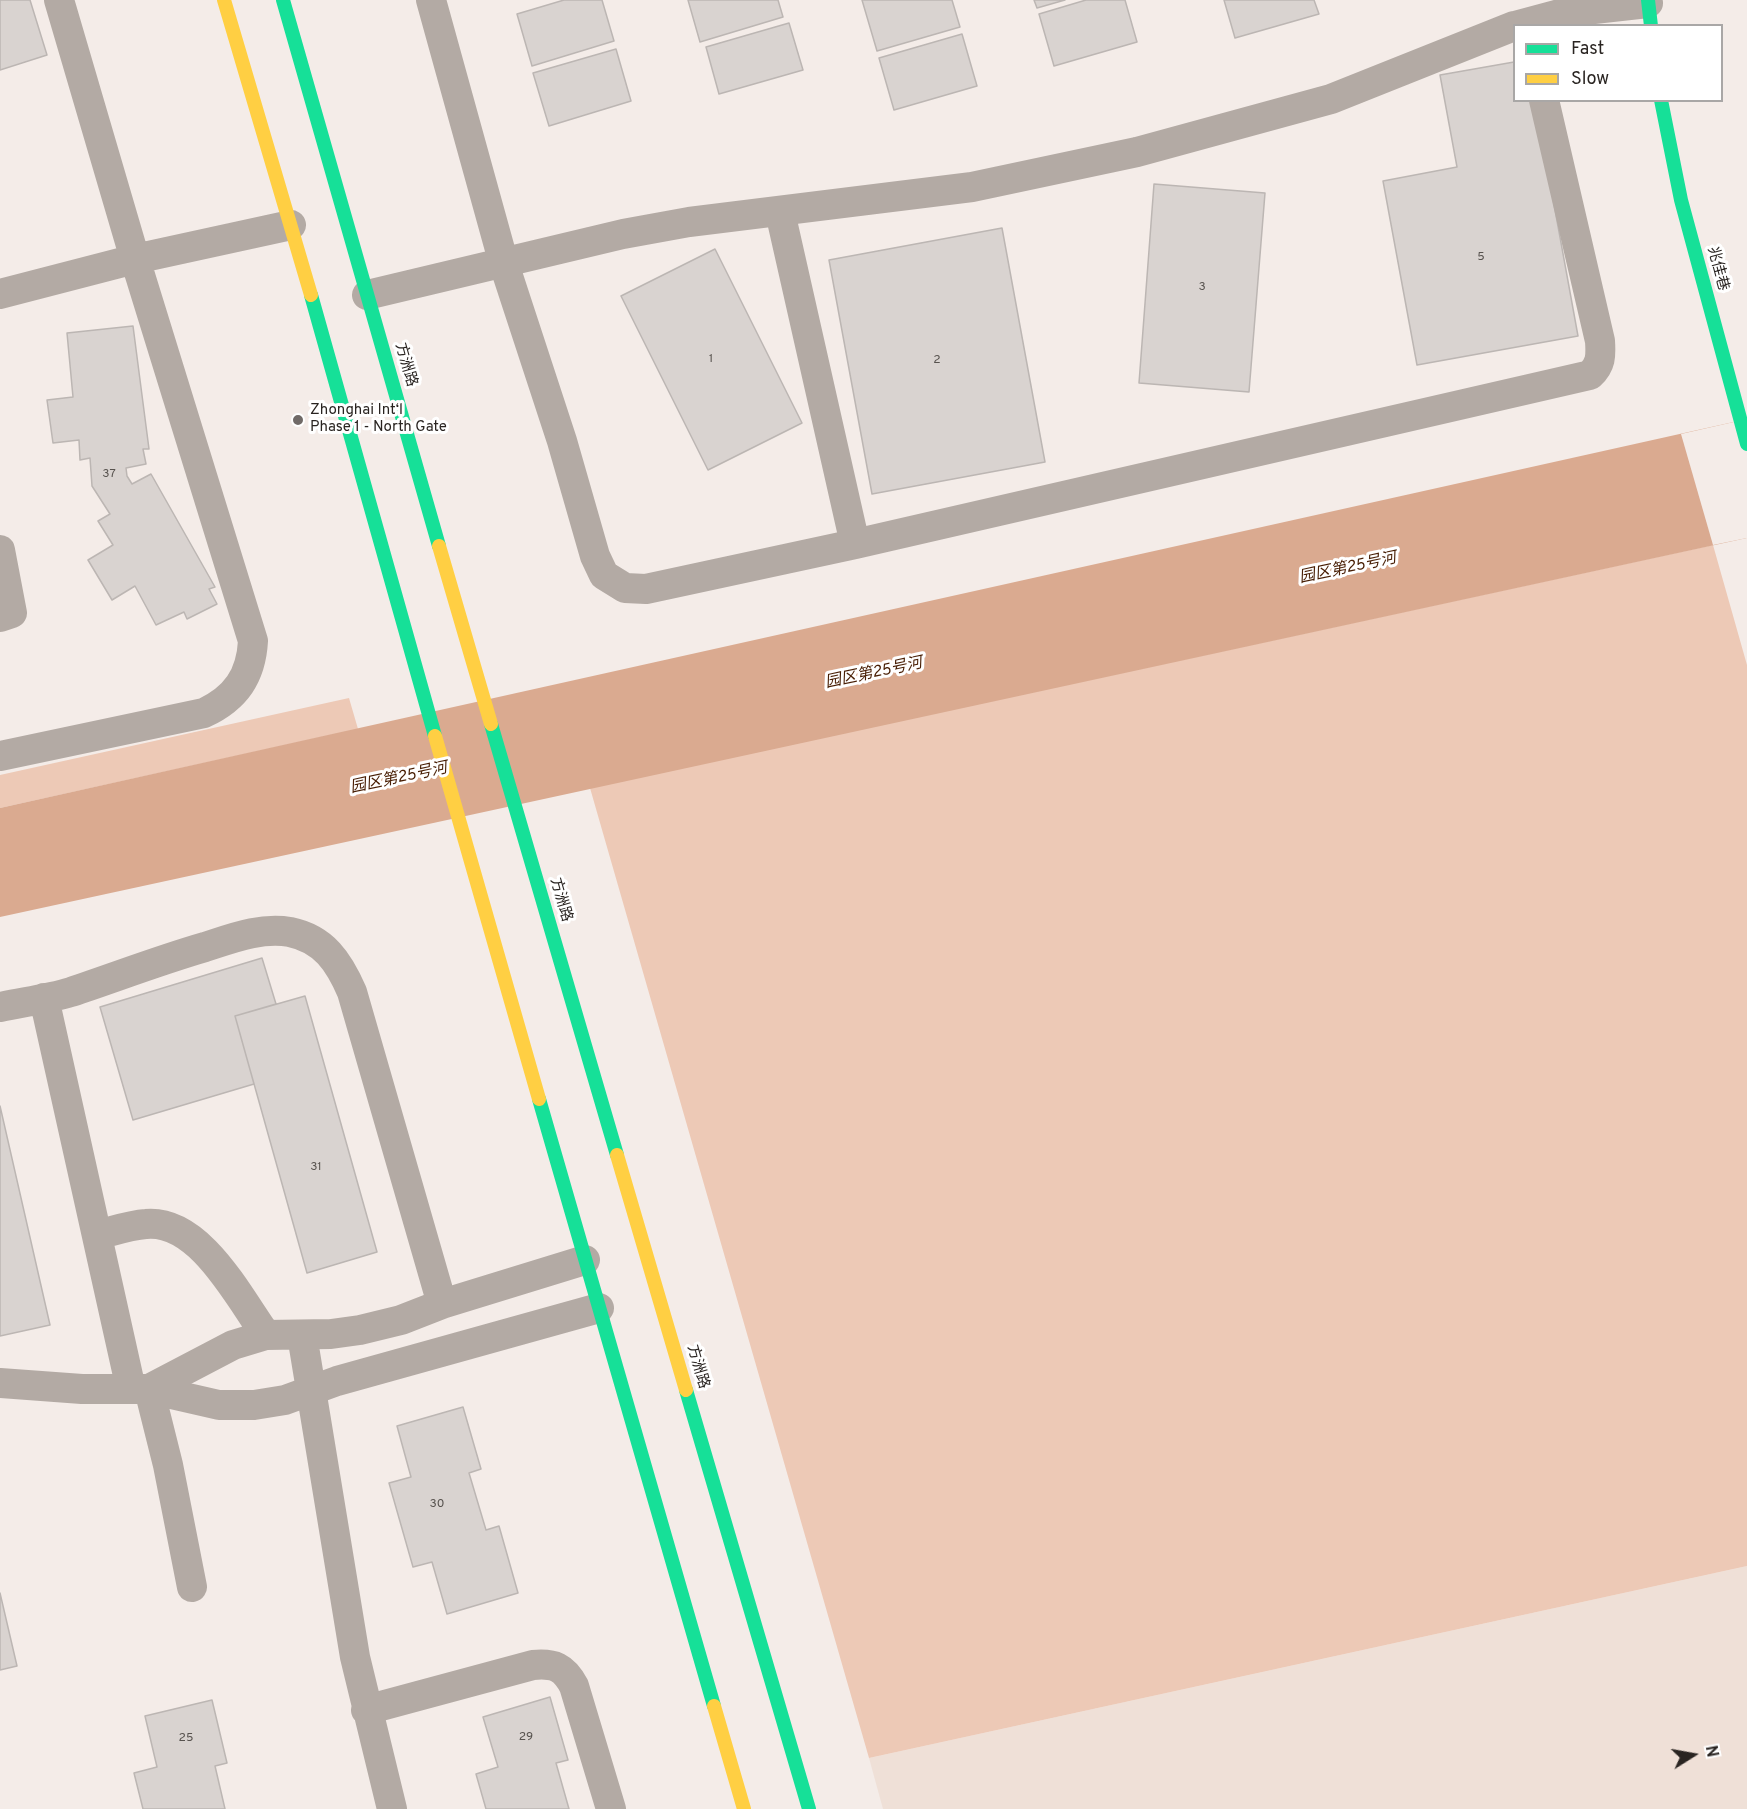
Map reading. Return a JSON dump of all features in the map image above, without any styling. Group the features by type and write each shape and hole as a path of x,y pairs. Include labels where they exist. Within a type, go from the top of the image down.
{"main road":[{"path":"224,0 291,225 458,818 744,1809"},
{"name":"方洲路","path":"283,0 484,701 809,1809"},
{"name":"兆佳巷","path":"1661,102 1681,200 1747,444"}],"street":[{"path":"0,756 204,714 219,706 236,692 247,674 252,659 253,641 135,259 59,0"},
{"path":"430,0 504,264 562,441 595,556 604,575 625,588 646,589 855,544 1590,375 1598,368 1601,357 1600,341 1544,102"},
{"path":"1529,19 1602,7 1649,9"},
{"path":"368,295 634,232 689,222 972,187 1137,152 1331,99 1513,25"},
{"path":"780,212 855,544"},
{"path":"0,294 135,259 291,225"},
{"path":"0,550 12,613 0,617"},
{"path":"0,1007 68,993 147,964 247,934 270,930 292,932 318,943 339,962 352,992 442,1304"},
{"path":"44,998 97,1235 140,1389 168,1465 192,1587"},
{"path":"97,1235 148,1223 181,1230 207,1251 266,1335"},
{"path":"140,1389 233,1345 266,1335 302,1335 360,1330 400,1320 442,1304 585,1260"},
{"path":"0,1383 82,1389 140,1389 219,1405 254,1405 285,1400 337,1381 599,1308"},
{"path":"302,1335 366,1710 392,1809"},
{"path":"366,1710 533,1665 550,1664 566,1671 574,1686 611,1809"}],"shaded area":[{"path":"1713,545 1747,665 1747,1566 869,1758 590,788"},
{"path":"349,698 358,729 0,808 0,775"},
{"path":"1747,1566 1747,1809 883,1809 869,1758"}],"water":[{"name":"园区第25号河","path":"1747,419 1747,538 0,917 0,808"}],"pier":[{"path":"1747,419 1747,538 1713,545 1681,434"}],"building":[{"path":"0,0 30,0 47,55 0,70"},
{"path":"564,0 602,0 614,41 532,66 517,14"},
{"path":"688,0 778,0 783,17 700,42"},
{"path":"862,0 952,0 960,27 877,51"},
{"path":"1034,0 1065,0 1037,8"},
{"path":"1086,0 1125,0 1137,42 1054,66 1039,14"},
{"path":"1224,0 1314,0 1319,14 1235,38"},
{"path":"789,23 803,70 719,94 706,47"},
{"path":"962,34 977,86 894,110 879,58"},
{"path":"616,49 631,101 549,126 533,73"},
{"path":"1513,62 1513,102 1535,102 1578,336 1417,365 1383,181 1457,167 1440,75"},
{"path":"1154,184 1265,193 1249,392 1139,383"},
{"path":"1002,228 1045,462 872,494 829,260"},
{"path":"715,249 802,423 708,470 621,296"},
{"path":"133,326 149,449 143,449 146,464 126,468 127,476 132,484 151,474 215,587 209,589 217,604 187,619 184,612 156,625 135,586 112,600 88,560 113,545 98,521 110,514 92,486 90,458 80,460 79,440 53,443 47,400 73,397 67,333"},
{"path":"262,958 276,1004 235,1016 254,1084 133,1120 100,1007"},
{"path":"305,996 377,1252 307,1273 235,1016"},
{"path":"0,1106 50,1325 0,1336"},
{"path":"463,1407 481,1469 469,1473 486,1530 499,1526 518,1593 447,1614 432,1562 413,1567 389,1483 411,1477 397,1426"},
{"path":"0,1593 17,1666 0,1670"},
{"path":"550,1697 568,1760 556,1763 569,1809 486,1809 476,1774 498,1767 483,1717"},
{"path":"212,1700 227,1763 215,1766 225,1809 143,1809 134,1773 157,1767 145,1716"}],"traffic: fast":[{"path":"283,0 439,546"},
{"path":"1648,0 1651,24"},
{"path":"1661,102 1681,200 1747,444"},
{"path":"311,295 435,736"},
{"path":"491,724 617,1155"},
{"path":"539,1099 714,1706"},
{"path":"686,1390 809,1809"}],"traffic: slow":[{"path":"224,0 311,295"},
{"path":"439,546 491,724"},
{"path":"435,736 539,1099"},
{"path":"617,1155 686,1390"},
{"path":"714,1706 744,1809"}],"place":[{"name":"Zhonghai Int‘l Phase 1 - North Gate","path":"298,420"}]}
